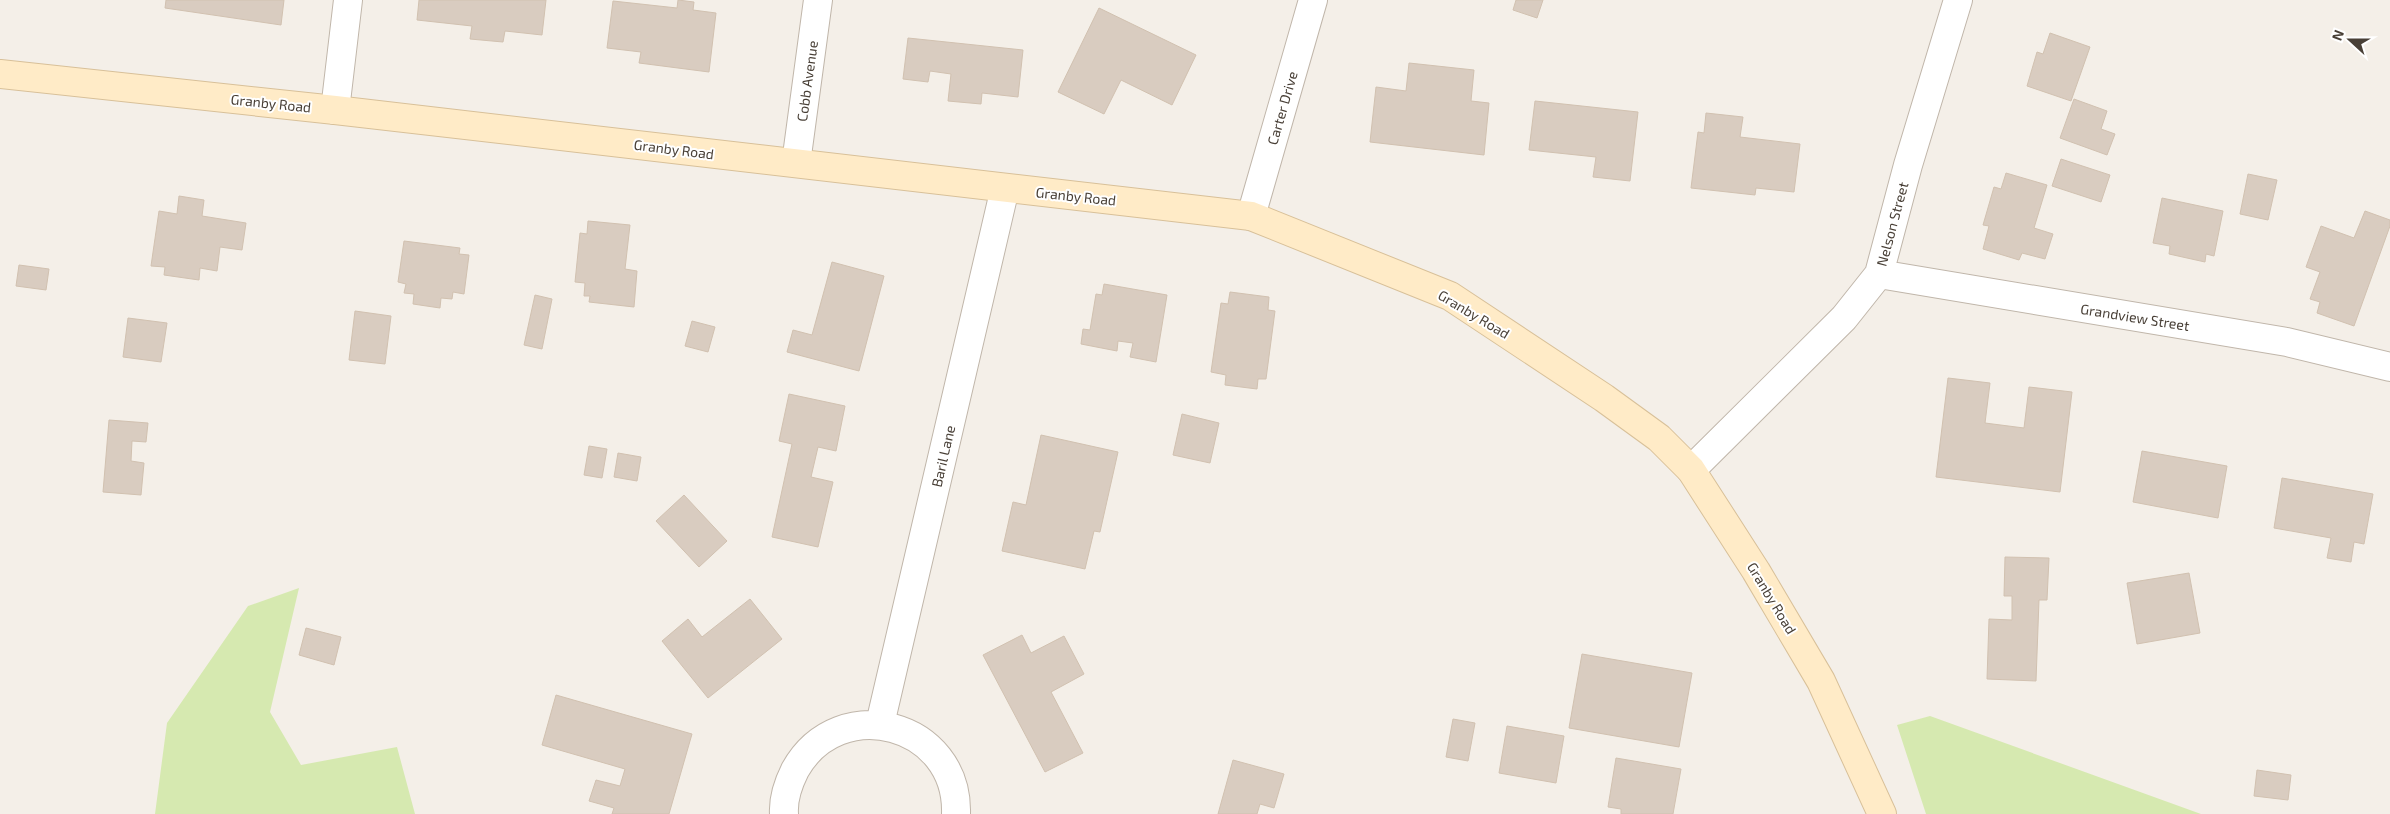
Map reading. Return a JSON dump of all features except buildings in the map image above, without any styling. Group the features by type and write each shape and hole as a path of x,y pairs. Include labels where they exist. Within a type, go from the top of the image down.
{"main road":[{"name":"Granby Road","path":"0,74 335,110 1251,216 1450,296 1604,398 1659,438 1691,470 1756,571 1821,681 1882,814"}],"street":[{"path":"335,110 348,0"},
{"name":"Cobb Avenue","path":"796,163 818,0"},
{"name":"Carter Drive","path":"1251,216 1312,0"},
{"name":"Nelson Street","path":"1691,470 1844,318 1879,274 1908,165 1958,0"},
{"name":"Baril Lane","path":"880,724 1005,188"},
{"name":"Grandview Street","path":"1879,274 2287,342 2390,367"},
{"path":"784,814 788,783 802,757 823,738 850,726 880,724 907,732 931,748 948,772 956,800 956,814"}],"green space":[{"path":"299,588 270,712 301,765 397,747 415,814 155,814 167,723 248,606"},
{"path":"1930,716 2201,814 1926,814 1897,725"}]}
